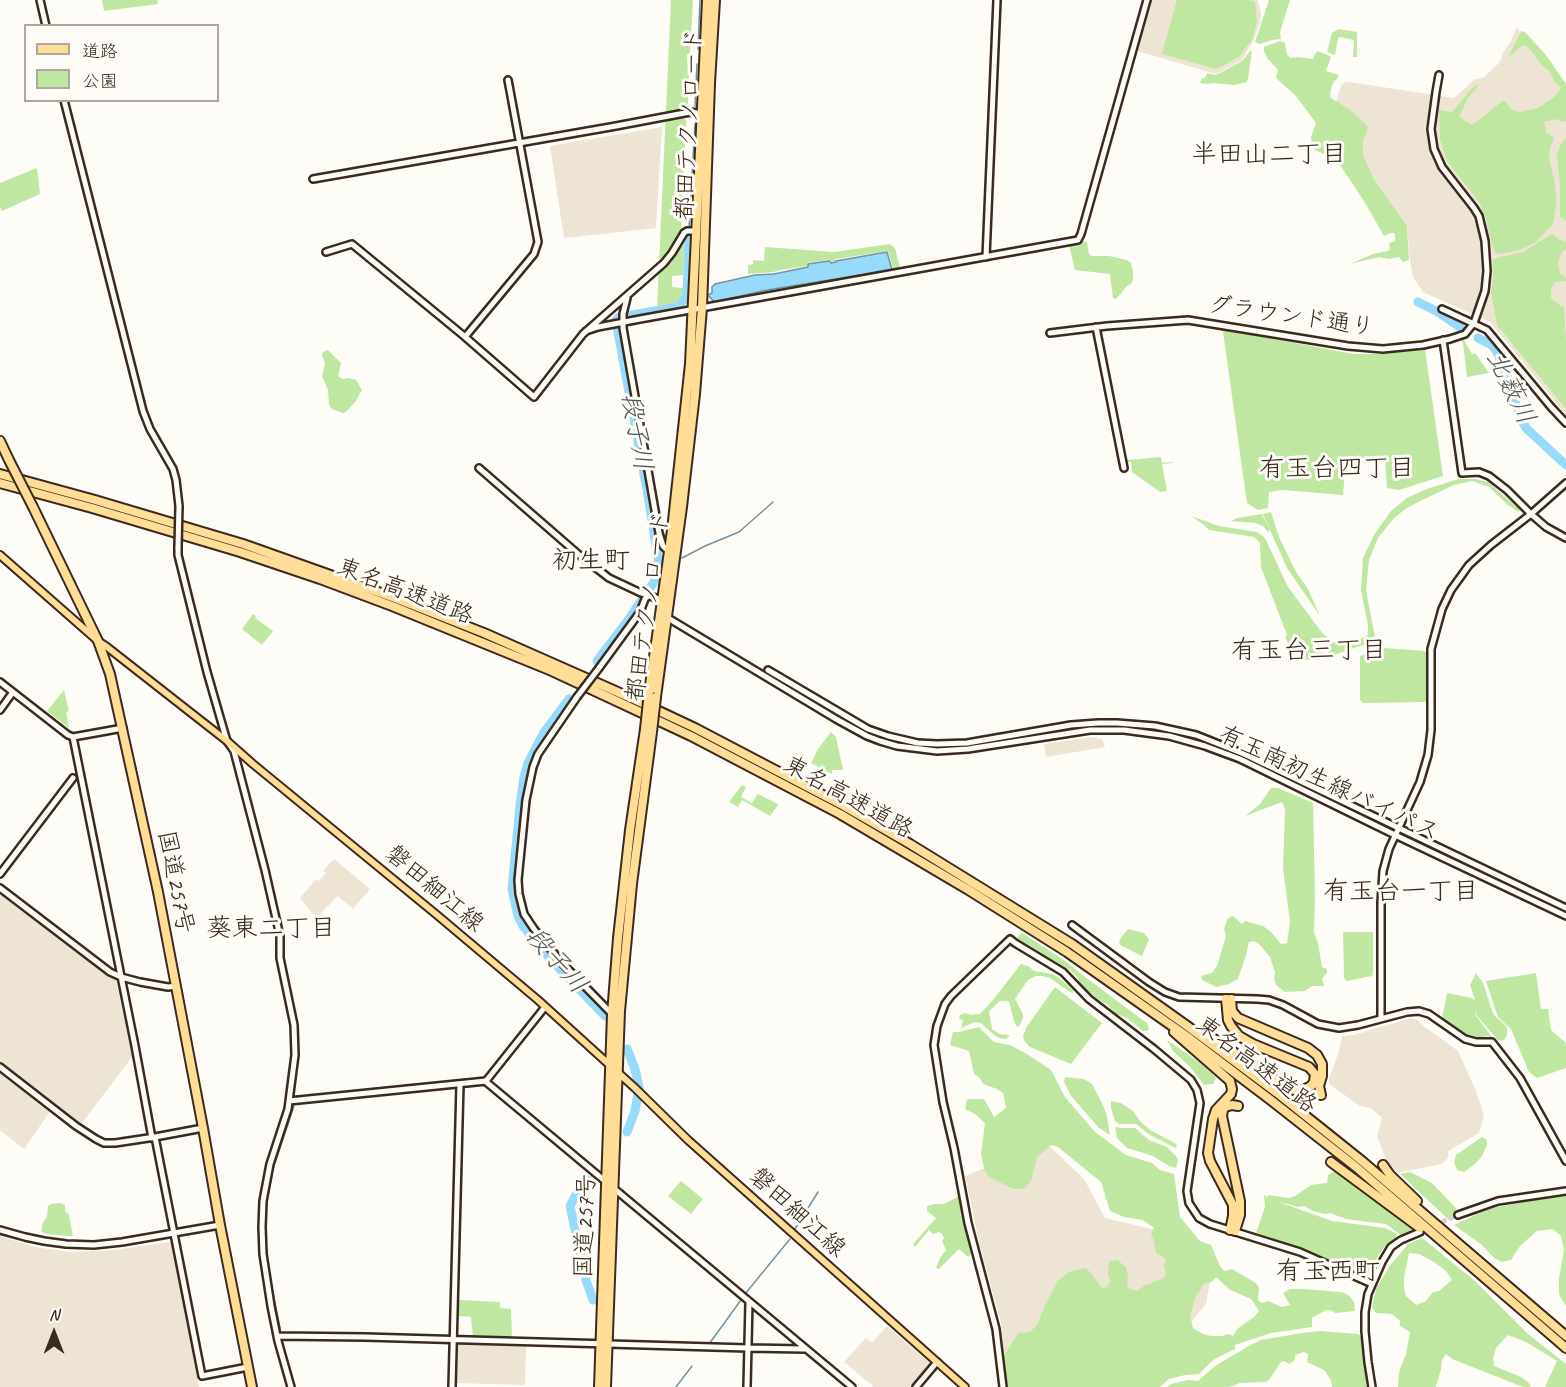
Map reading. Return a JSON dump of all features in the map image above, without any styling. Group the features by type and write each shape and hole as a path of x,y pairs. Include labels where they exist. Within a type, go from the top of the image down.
{"highway":[{"name":"都田テクノロード","path":"652,695 668,618 691,433 706,114 704,60 707,0"},
{"name":"都田テクノロード","path":"614,1070 662,600 698,309 692,231 706,114 716,0"},
{"name":"国道257号","path":"0,441 98,641 111,674 176,986 252,1387"},
{"name":"東名高速道路","path":"0,474 243,544 395,598 484,633 695,728 762,762 910,844 1072,944 1149,1003 1364,1174 1566,1348"},
{"name":"東名高速道路","path":"0,483 162,528 310,576 392,606 552,671 691,736 840,814 967,889 1149,1003 1286,1100 1362,1161 1566,1336"},
{"name":"都田テクノロード","path":"614,1070 612,1014 618,938 630,830 648,731"},
{"path":"1149,1003 1240,1056 1289,1089 1301,1091 1311,1086 1315,1074 1309,1067 1239,1036 1228,1020 1229,999"},
{"path":"1229,999 1232,1011 1238,1018 1308,1048 1317,1055 1322,1064 1319,1086 1321,1095"},
{"path":"1149,1003 1230,1081 1231,1094 1215,1114 1208,1149 1210,1161 1233,1205 1233,1231"},
{"name":"国道257号","path":"599,1387 604,1344 614,1070"},
{"path":"1233,1231 1240,1215 1240,1201 1222,1116 1225,1107 1238,1106"},
{"path":"1331,1162 1467,1262"},
{"path":"1383,1165 1390,1175 1462,1246"},
{"name":"国道257号","path":"604,1344 606,1387"}],"main road":[{"name":"磐田細江線","path":"0,555 98,641 227,741 463,936 545,1007 635,1088 688,1140 965,1387"}],"street":[{"path":"40,0 46,24"},
{"path":"986,257 997,0"},
{"path":"586,331 620,321 698,309 1080,239 1147,0"},
{"name":"グラウンド通り","path":"1050,333 1188,320 1371,348 1402,347 1443,340 1466,333 1474,323 1485,291 1487,272 1485,241 1479,216 1442,166 1434,149 1431,129 1439,75"},
{"path":"465,337 537,250 538,242 508,80"},
{"path":"65,102 143,411 150,429 173,469 176,480 179,506 178,555 204,662 227,741 234,752 280,936 280,958 294,1026 295,1055 288,1109 270,1164 263,1201 262,1227 263,1254 277,1336 291,1387"},
{"path":"313,179 690,112 706,114"},
{"path":"326,252 352,244 534,397 583,334 668,259 683,234 692,231"},
{"path":"629,294 620,321 659,533 663,546 668,551"},
{"path":"1442,309 1487,330 1566,423"},
{"path":"1096,327 1124,468"},
{"path":"1443,340 1462,473 1475,472 1489,476 1540,522 1566,538"},
{"path":"479,468 611,580 662,600"},
{"path":"1381,1019 1382,883 1385,860 1420,782 1428,755 1431,730 1431,649 1442,609 1451,590 1469,565 1566,483"},
{"path":"612,1014 563,964 534,929 524,914 518,880 526,800 538,754 640,612 646,594"},
{"name":"有玉南初生線バイパス","path":"668,618 836,719 880,741 937,751 968,749 1090,730 1119,729 1153,733 1199,744 1224,752 1395,836 1566,916"},
{"name":"有玉南初生線バイパス","path":"768,670 868,729 918,743 967,742 1071,725 1098,723 1133,724 1171,729 1209,740 1244,754 1566,908"},
{"path":"0,682 73,737 123,728"},
{"path":"0,710 13,692"},
{"path":"73,737 202,1376 248,1367"},
{"path":"0,874 73,778"},
{"path":"0,888 111,972 121,977 168,987 176,986"},
{"path":"1072,925 1166,992 1185,998 1257,999 1276,1002 1310,1021 1339,1028 1407,1012 1423,1012 1465,1039 1492,1042 1520,1078 1566,1161"},
{"path":"1003,1387 996,1329 972,1240 954,1148 942,1102 934,1040 945,1004 951,996 1010,939 1060,970 1089,999 1186,1074 1193,1083 1200,1103 1187,1191 1188,1203 1204,1221 1300,1252 1372,1284"},
{"path":"289,1101 485,1081 545,1007"},
{"path":"0,1067 71,1122 104,1143 203,1128"},
{"path":"485,1081 852,1387"},
{"path":"452,1387 460,1084"},
{"path":"1458,1215 1498,1201 1566,1191"},
{"path":"0,1230 44,1241 94,1245 220,1225"},
{"path":"1372,1387 1365,1331 1366,1307 1372,1284 1391,1248 1401,1240 1420,1232"},
{"path":"747,1387 749,1302"},
{"path":"277,1336 805,1349"},
{"path":"916,1387 937,1362"}],"shaded area":[{"path":"1150,0 1258,0 1260,23 1242,60 1216,74 1137,51"},
{"path":"1517,27 1521,35 1566,86 1566,415 1490,322 1423,292 1413,277 1407,224 1375,181 1363,155 1363,140 1368,130 1367,125 1349,109 1336,102 1341,86 1349,82 1454,98 1475,79 1483,78 1500,62"},
{"path":"662,127 656,228 564,238 550,146"},
{"path":"1092,737 1102,739 1105,747 1046,757 1044,744"},
{"path":"334,859 370,889 353,909 338,896 316,918 300,898 316,879 319,881 326,873 323,871"},
{"path":"0,893 116,980 132,1057 79,1127 0,1065"},
{"path":"1411,1018 1418,1020 1458,1051 1484,1115 1479,1133 1448,1151 1448,1158 1442,1164 1397,1173 1386,1159 1377,1136 1382,1118 1371,1108 1360,1106 1329,1084 1329,1079 1342,1036 1354,1035"},
{"path":"0,1071 51,1110 24,1149 0,1130"},
{"path":"1046,1143 1084,1179 1105,1218 1164,1232 1213,1265 1206,1304 1166,1352 1008,1379 1001,1323 980,1246 965,1176"},
{"path":"0,1236 35,1247 70,1252 113,1250 171,1242 199,1387 0,1387"},
{"path":"887,1326 932,1365 915,1387 874,1387 844,1362 866,1338 872,1343"},
{"path":"458,1343 526,1345 525,1385 457,1383"}],"green space":[{"path":"102,0 157,0 158,4 104,11"},
{"path":"671,0 693,0 690,52 687,55 689,65 688,106 682,116 686,121 681,230 684,247 683,275 672,276 672,287 683,288 683,295 676,305 657,308"},
{"path":"1177,0 1249,0 1255,2 1257,23 1252,40 1239,57 1216,69 1162,54"},
{"path":"1269,0 1290,0 1280,32 1281,39 1260,44 1255,42"},
{"path":"1339,29 1357,32 1357,57 1353,57 1354,40 1340,37 1335,55 1327,52 1332,33"},
{"path":"1521,31 1525,32 1546,55 1566,84 1566,121 1561,122 1557,119 1544,122 1546,132 1554,138 1549,159 1556,194 1553,224 1536,242 1512,252 1496,254 1479,202 1447,161 1440,140 1439,110 1452,112 1477,85 1479,85 1468,98 1459,117 1472,125 1504,100 1512,110 1520,112 1538,108 1554,97 1561,89 1560,87 1527,46 1523,45 1508,58"},
{"path":"1280,41 1285,43 1290,58 1313,59 1317,51 1331,57 1326,71 1339,75 1333,82 1331,98 1349,109 1367,125 1368,130 1363,140 1363,155 1375,181 1407,225 1409,260 1403,262 1399,257 1389,259 1379,257 1350,264 1373,254 1388,251 1389,243 1395,241 1395,235 1391,233 1384,236 1340,165 1312,146 1311,137 1316,123 1296,96 1276,78 1278,70 1264,51 1264,47"},
{"path":"1252,51 1247,82 1234,85 1200,83 1207,73 1216,75 1242,61"},
{"path":"1566,138 1566,221 1560,217 1557,155"},
{"path":"37,168 40,194 2,211 0,183"},
{"path":"1552,234 1563,242 1566,240 1566,248 1561,253 1558,264 1560,274 1566,278 1566,281 1555,282 1551,289 1551,298 1564,307 1566,409 1497,325 1491,292 1493,260 1523,252"},
{"path":"1082,241 1087,242 1091,256 1109,256 1131,263 1133,280 1117,298 1113,298 1110,274 1075,270 1069,245"},
{"path":"890,244 895,248 900,268 893,269 888,251 836,259 831,262 829,260 807,263 807,266 773,272 748,274 748,265 753,264 753,260 764,261 765,247 834,252"},
{"path":"1225,330 1354,354 1381,354 1425,349 1443,476 1399,490 1387,488 1385,460 1366,463 1346,460 1343,495 1282,490 1269,492 1268,508 1258,510 1247,503 1223,332"},
{"path":"1462,337 1472,354 1476,354 1489,373 1467,377 1463,343 1460,339"},
{"path":"328,350 341,363 338,376 343,379 356,380 362,390 355,402 343,413 332,409 329,405 328,390 322,376 325,363 322,355"},
{"path":"1161,457 1162,463 1173,463 1162,464 1167,491 1160,492 1132,472 1131,462 1128,460"},
{"path":"1458,479 1488,482 1520,510 1519,512 1489,487 1472,481 1454,485 1404,510 1393,519 1378,538 1369,560 1366,591 1375,637 1369,643 1328,657 1327,650 1331,642 1352,643 1368,635 1361,591 1363,558 1374,535 1391,511 1407,498"},
{"path":"1271,512 1279,537 1320,616 1287,568 1263,514"},
{"path":"1262,514 1270,530 1268,532 1263,526 1255,523 1231,521"},
{"path":"1191,516 1219,526 1257,532 1265,538 1288,587 1323,634 1329,638 1323,657 1301,660 1295,658 1285,637 1287,635 1261,567 1260,543 1254,537 1209,530"},
{"path":"253,614 273,631 262,645 242,629"},
{"path":"1385,648 1427,653 1427,700 1425,702 1363,703 1360,700 1360,656"},
{"path":"64,690 69,711 66,712 69,728 47,711"},
{"path":"831,732 836,737 843,770 832,770 832,774 811,763"},
{"path":"742,785 746,787 741,797 752,803 758,794 778,804 770,816 742,800 738,807 729,802"},
{"path":"1271,788 1278,788 1313,803 1314,933 1322,967 1327,969 1327,973 1322,978 1324,986 1312,986 1305,991 1285,992 1276,985 1270,957 1254,941 1249,942 1238,979 1216,987 1202,980 1201,976 1212,973 1217,966 1226,936 1224,929 1230,917 1233,916 1242,924 1245,921 1263,926 1281,944 1287,943 1290,922 1283,868 1285,809 1282,802 1245,816 1260,804"},
{"path":"1128,929 1144,933 1149,939 1142,956 1119,943"},
{"path":"1343,932 1373,932 1372,976 1347,981 1344,978"},
{"path":"1022,933 1065,961 1148,1024 1149,1029 1143,1031 1127,1018 1116,1014 1108,1005 1082,987 1070,970 1018,939"},
{"path":"1021,964 1034,971 1058,977 1073,990 1073,993 1050,978 1036,976 1028,980 1015,999 1023,1014 1020,1025 1017,1027 1014,1022 1009,1001 1000,1001 989,1011 992,1029 1000,1034 1010,1035 1006,1039 994,1035 981,1023 975,1022 961,1028 963,1020 959,1019 960,1015 980,1014"},
{"path":"1476,973 1483,983 1493,1014 1507,1027 1504,1040 1497,1039 1477,1016 1475,1010 1476,1016 1492,1037 1467,1036 1442,1018 1447,993 1475,1000 1470,985"},
{"path":"1536,973 1541,1009 1548,1009 1551,1030 1566,1043 1566,1068 1537,1078 1529,1072 1511,1029 1498,1017 1486,981"},
{"path":"1055,987 1102,1023 1071,1064 1030,1047 1023,1037 1026,1028"},
{"path":"979,1027 994,1042 1010,1045 1027,1054 1051,1070 1065,1097 1095,1132 1126,1155 1152,1163 1160,1170 1174,1174 1180,1217 1200,1241 1211,1245 1224,1271 1232,1269 1256,1283 1259,1288 1258,1300 1262,1303 1268,1301 1282,1307 1290,1305 1283,1293 1290,1289 1340,1292 1351,1298 1355,1311 1335,1313 1326,1310 1312,1318 1312,1327 1271,1333 1235,1345 1235,1349 1213,1360 1199,1374 1169,1379 1160,1387 1007,1387 1003,1358 1018,1333 1030,1332 1037,1325 1058,1281 1069,1272 1085,1268 1104,1289 1111,1282 1108,1275 1109,1261 1117,1260 1126,1267 1127,1285 1136,1291 1166,1275 1164,1265 1166,1259 1156,1253 1151,1234 1154,1228 1143,1220 1124,1217 1110,1211 1101,1182 1058,1147 1051,1145 1037,1157 1031,1181 1024,1189 1013,1189 989,1177 985,1172 981,1154 985,1123 965,1109 967,1099 984,1099 994,1117 1006,1108 1003,1093 983,1084 974,1074 969,1051 950,1045 953,1032","holes":["1216,1277 1230,1290 1251,1299 1259,1311 1254,1317 1237,1329 1233,1336 1229,1334 1212,1336 1193,1328 1190,1316 1196,1295 1203,1284 1211,1282"]},
{"path":"1167,1040 1211,1073 1216,1078 1213,1084 1204,1085 1191,1068 1173,1051"},
{"path":"1065,1077 1084,1079 1092,1084 1107,1116 1110,1135 1099,1128 1071,1096 1064,1082"},
{"path":"1111,1101 1121,1103 1133,1111 1150,1130 1175,1143 1176,1148 1150,1135 1136,1124 1119,1124 1115,1121"},
{"path":"1115,1127 1135,1128 1149,1140 1167,1147 1178,1160 1176,1168 1153,1156 1127,1148 1117,1138"},
{"path":"1482,1137 1487,1140 1487,1145 1482,1156 1464,1172 1457,1170 1454,1162 1456,1155"},
{"path":"1336,1170 1415,1229 1402,1236 1386,1224 1346,1219 1330,1213 1313,1211 1304,1206 1298,1207 1276,1201 1332,1221 1385,1228 1397,1234 1395,1240 1388,1243 1379,1254 1371,1271 1361,1275 1300,1248 1256,1233 1265,1207 1264,1195 1289,1198 1295,1196 1311,1185 1327,1183 1328,1175"},
{"path":"1410,1172 1432,1183 1455,1207 1457,1210 1455,1217 1450,1221 1400,1174"},
{"path":"681,1181 703,1199 691,1214 668,1196"},
{"path":"959,1196 964,1210 960,1215 971,1254 968,1257 959,1249 939,1269 936,1268 946,1250 942,1234 939,1232 933,1234 929,1230 915,1247 913,1244 936,1218 927,1211 927,1206 944,1204"},
{"path":"1566,1196 1566,1306 1559,1294 1559,1278 1564,1250 1561,1236 1553,1229 1537,1231 1520,1246 1511,1260 1502,1262 1454,1225 1497,1207"},
{"path":"60,1203 65,1205 65,1211 69,1215 73,1236 46,1234 41,1231 47,1217 48,1206"},
{"path":"1422,1238 1475,1281 1528,1334 1566,1364 1566,1387 1545,1387 1557,1361 1526,1342 1508,1335 1496,1348 1493,1358 1494,1366 1521,1377 1531,1387 1523,1387 1452,1359 1446,1354 1442,1360 1436,1387 1398,1387 1399,1372 1406,1354 1410,1332 1400,1326 1400,1321 1392,1314 1376,1313 1372,1307 1376,1289 1389,1267 1408,1244","holes":["1409,1253 1419,1254 1446,1271 1452,1280 1439,1291 1433,1292 1426,1301 1416,1305 1406,1296 1404,1277"]},
{"path":"459,1300 500,1302 500,1308 511,1309 512,1339 473,1338 471,1317 458,1316"},
{"path":"1321,1331 1361,1336 1369,1387 1332,1387 1331,1380 1324,1370 1307,1362 1308,1354 1304,1352 1295,1355 1294,1361 1289,1364 1281,1362 1266,1382 1239,1383 1227,1387 1167,1387 1188,1380 1198,1381 1215,1366 1261,1340"}],"water":[{"path":"887,252 892,270 767,290 714,302 708,295 712,293 712,287 715,284 808,267 808,264 829,261 831,263"}],"waterway":[{"path":"698,49 700,0"},
{"path":"695,107 697,64"},
{"path":"689,228 695,124"},
{"name":"段子川","path":"597,661 654,582 659,564 616,321 618,318 678,307 687,296 689,235"},
{"path":"1418,302 1460,327"},
{"name":"北薮川","path":"1478,338 1492,345 1497,352 1521,420 1527,429 1566,465"},
{"path":"682,558 739,532 773,502"},
{"name":"段子川","path":"569,699 543,734 528,763 520,805 512,889 518,916 523,926 554,963 605,1016"},
{"name":"段子川","path":"627,1049 639,1087 635,1111 627,1132"},
{"path":"267,1263 265,1217 268,1195 273,1169 294,1106"},
{"name":"段子川","path":"588,1180 578,1191 570,1206 586,1280 593,1300"},
{"path":"795,1229 818,1192"},
{"path":"745,1294 790,1239"},
{"path":"269,1273 280,1328"},
{"path":"709,1344 741,1300"},
{"path":"676,1387 692,1366"}],"tunnel":[{"path":"1435,1225 1458,1215"}],"district":[{"name":"半田山二丁目","path":"1269,155"},
{"name":"有玉台四丁目","path":"1337,469"},
{"name":"初生町","path":"591,561"},
{"name":"有玉台三丁目","path":"1309,651"},
{"name":"有玉台一丁目","path":"1401,892"},
{"name":"葵東二丁目","path":"271,929"},
{"name":"有玉西町","path":"1328,1272"}]}
